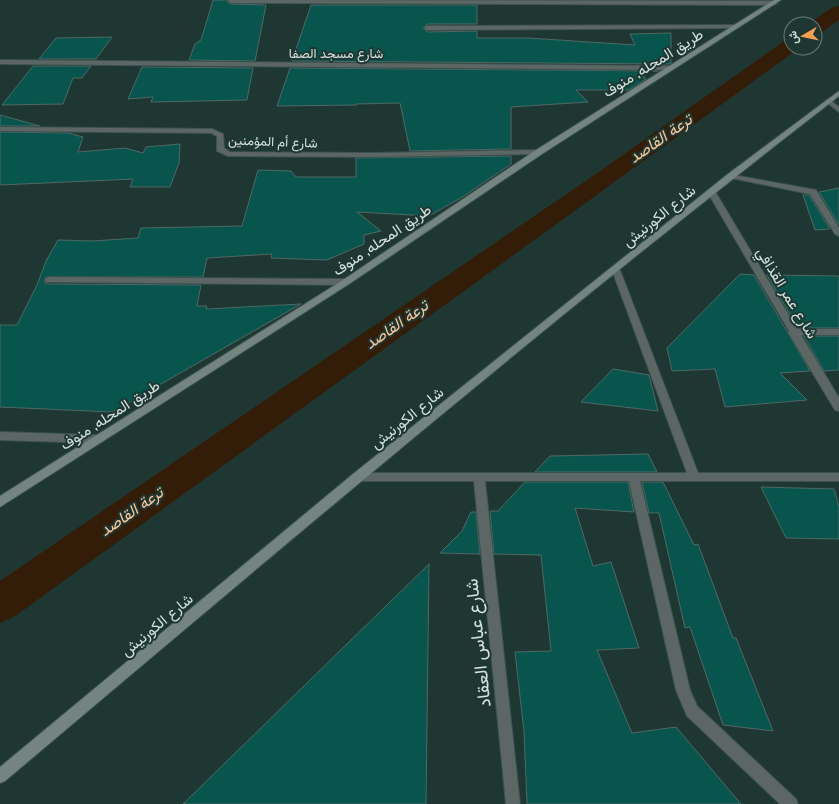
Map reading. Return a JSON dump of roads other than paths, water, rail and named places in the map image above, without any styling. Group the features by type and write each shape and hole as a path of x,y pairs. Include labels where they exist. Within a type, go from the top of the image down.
{"main road":[{"name":"طريق المحله, منوف","path":"0,502 346,282 539,152 776,1"},
{"name":"شارع الكورنيش","path":"0,776 357,477 731,176 839,93"}],"street":[{"path":"231,1 776,1"},
{"path":"427,28 736,27"},
{"name":"شارع مسجد الصفا","path":"0,62 672,68"},
{"path":"828,101 839,110"},
{"name":"شارع أم المؤمنين","path":"0,129 212,131 221,135 222,138 220,149 228,154 372,155 539,152"},
{"path":"731,176 813,192 839,234"},
{"name":"شارع عمر القذافي","path":"712,192 793,332 839,406"},
{"path":"616,270 694,477"},
{"path":"49,280 346,282"},
{"path":"793,332 839,332"},
{"path":"0,436 98,439"},
{"path":"357,477 839,477"},
{"name":"شارع عباس العقاد","path":"479,478 513,804"},
{"path":"634,478 683,690 687,701 692,711 791,804"}],"waterway":[{"name":"ترعة القاصد","path":"823,22 839,11"},
{"name":"ترعة القاصد","path":"0,604 602,181 783,51"}]}
